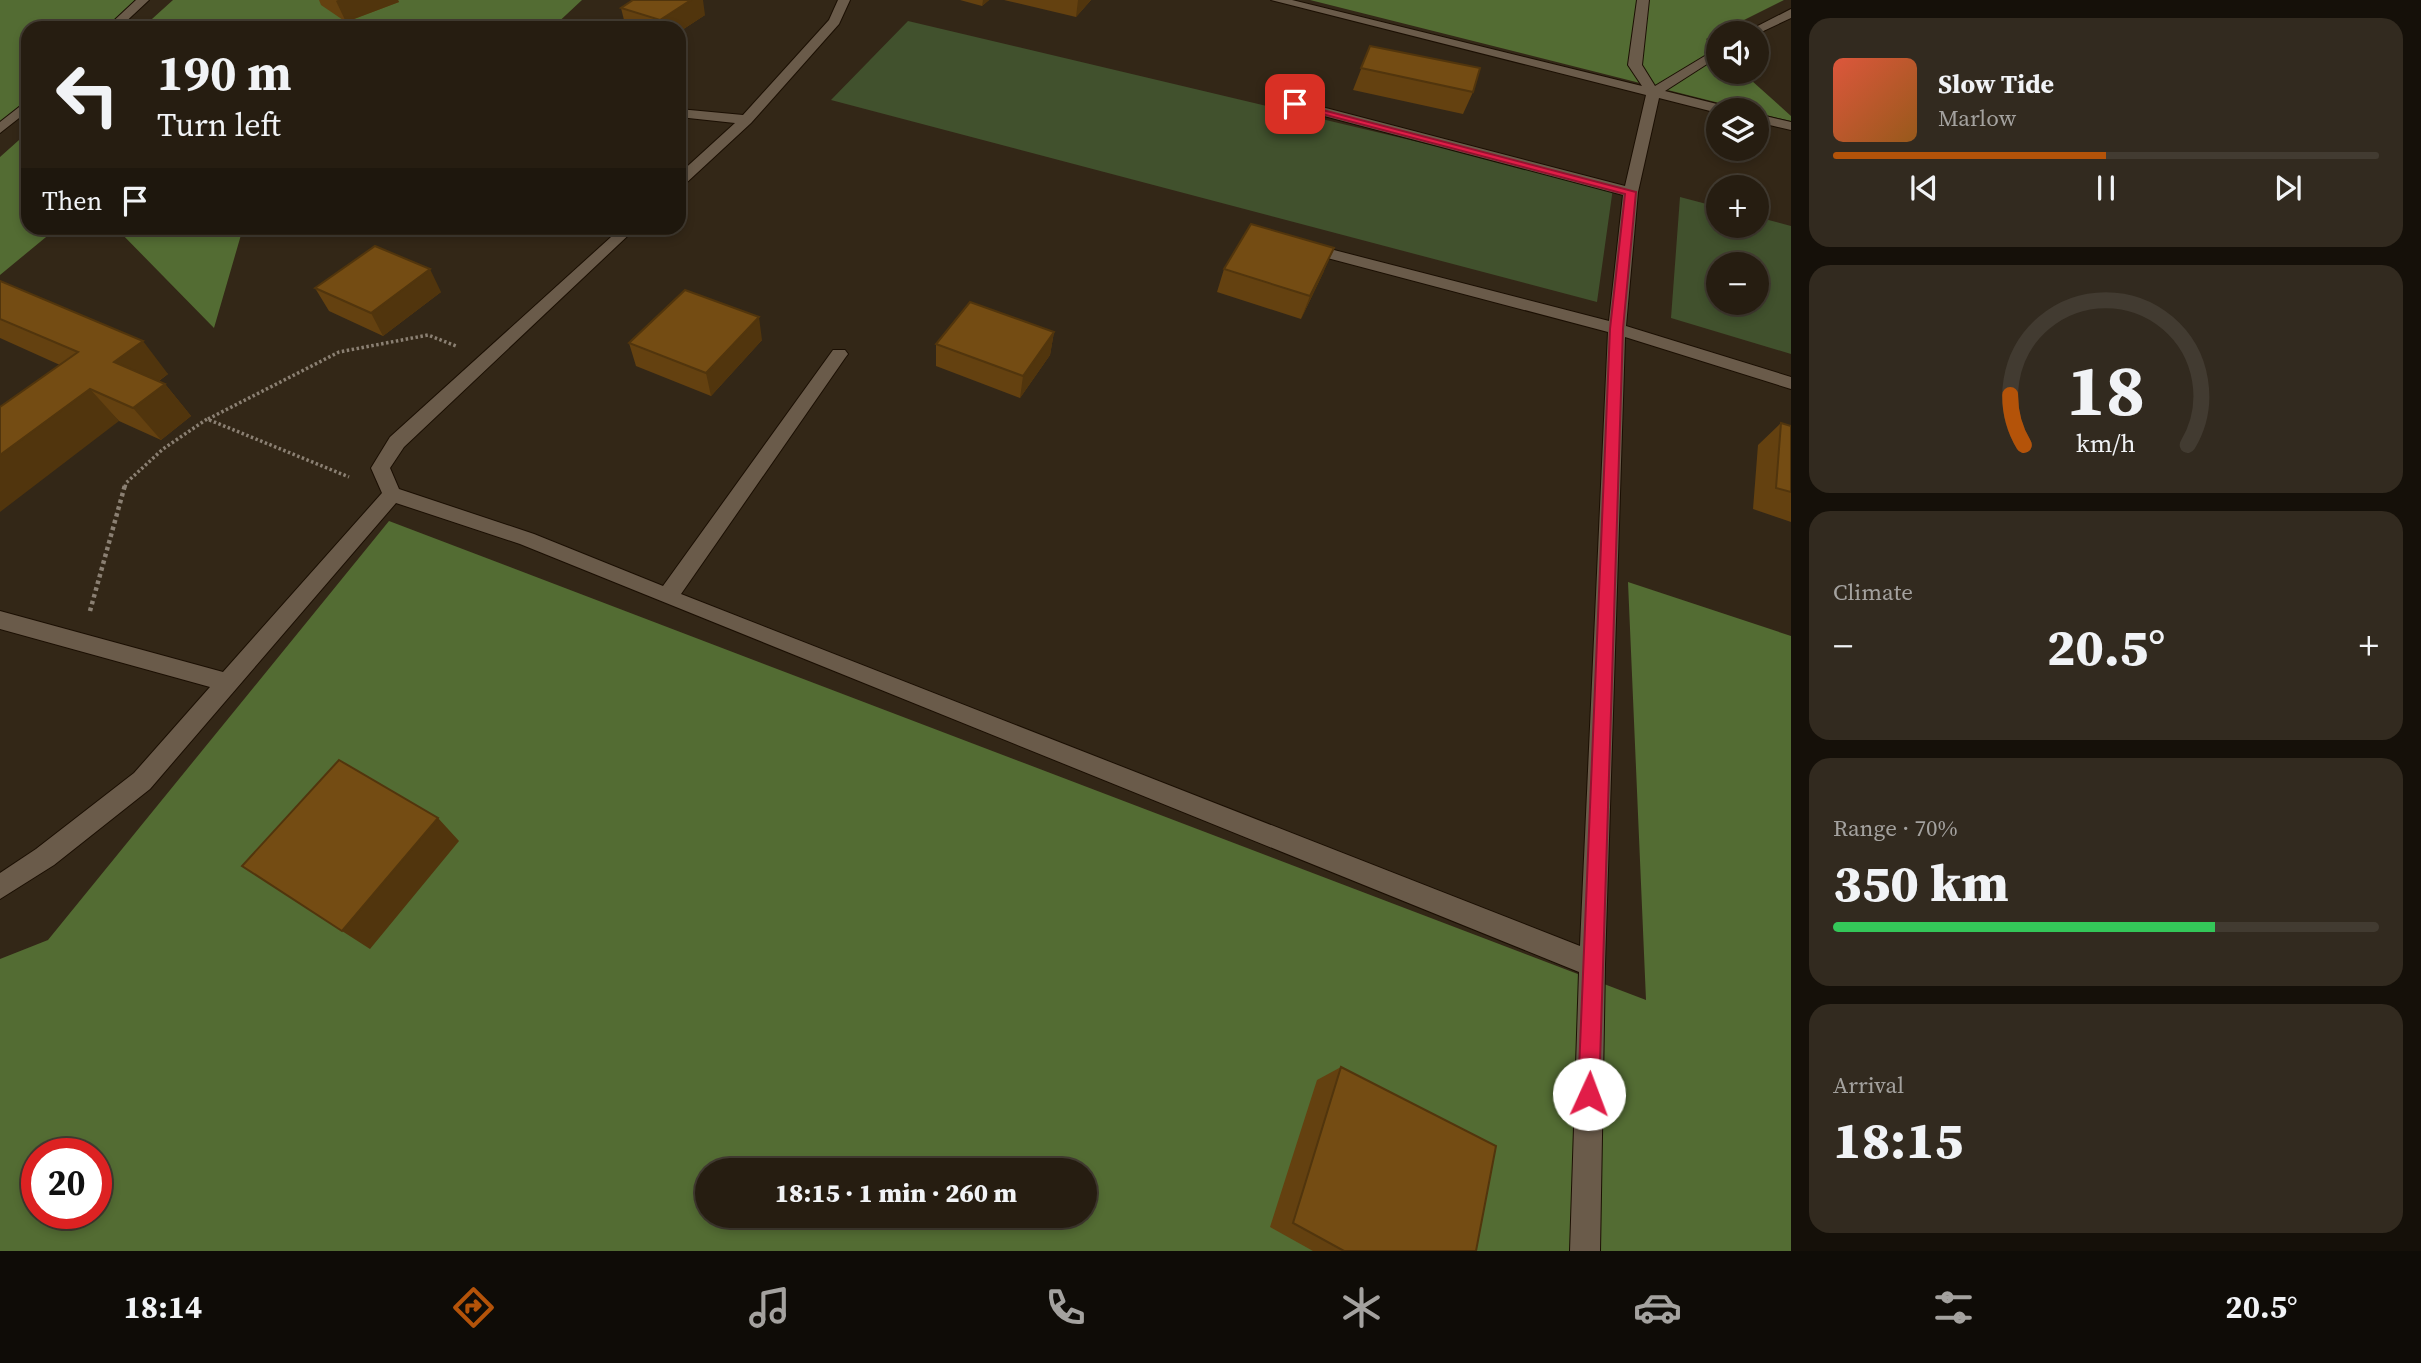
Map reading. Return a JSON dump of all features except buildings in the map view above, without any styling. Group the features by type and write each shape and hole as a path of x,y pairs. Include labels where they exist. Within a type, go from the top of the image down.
{"street":[{"path":"120,21 143,0"},
{"path":"686,176 746,120 835,21 844,0"},
{"path":"1277,0 1706,106"},
{"path":"1643,0 1635,65 1653,93"},
{"path":"1769,24 1791,13"},
{"path":"1585,1251 1592,964 1616,329 1631,192 1653,93 1706,60"},
{"path":"1295,104 1631,192"},
{"path":"0,130 21,110"},
{"path":"686,114 746,120"},
{"path":"1769,121 1791,126"},
{"path":"621,235 397,442 380,468 392,494 527,539 1592,964"},
{"path":"1281,241 1616,329 1791,383"},
{"path":"667,597 839,354"},
{"path":"0,887 45,857 142,781 392,494"},
{"path":"0,621 229,684"}],"path":[{"path":"73,643 86,625 126,483 163,449 207,419 339,352 428,335 488,359"},
{"path":"207,419 392,494"}],"green space":[{"path":"0,0 143,0 120,21 21,21 21,110 0,129"},
{"path":"173,0 582,0 560,21 150,21"},
{"path":"1310,0 1784,0 1742,21 1706,21 1706,84 1755,84 1791,116 1791,121 1769,116 1769,98 1706,100"},
{"path":"908,21 1613,188 1597,302 831,100"},
{"path":"21,138 21,235 49,235 0,275 0,157"},
{"path":"1680,197 1706,204 1706,238 1769,238 1769,220 1791,226 1791,354 1671,318"},
{"path":"123,235 241,235 214,328"},
{"path":"389,521 1646,1000 1628,582 1791,636 1791,1251 0,1251 0,959 48,940"}],"route":[{"path":"1295,104 1631,192 1616,329 1589,1094"}]}
